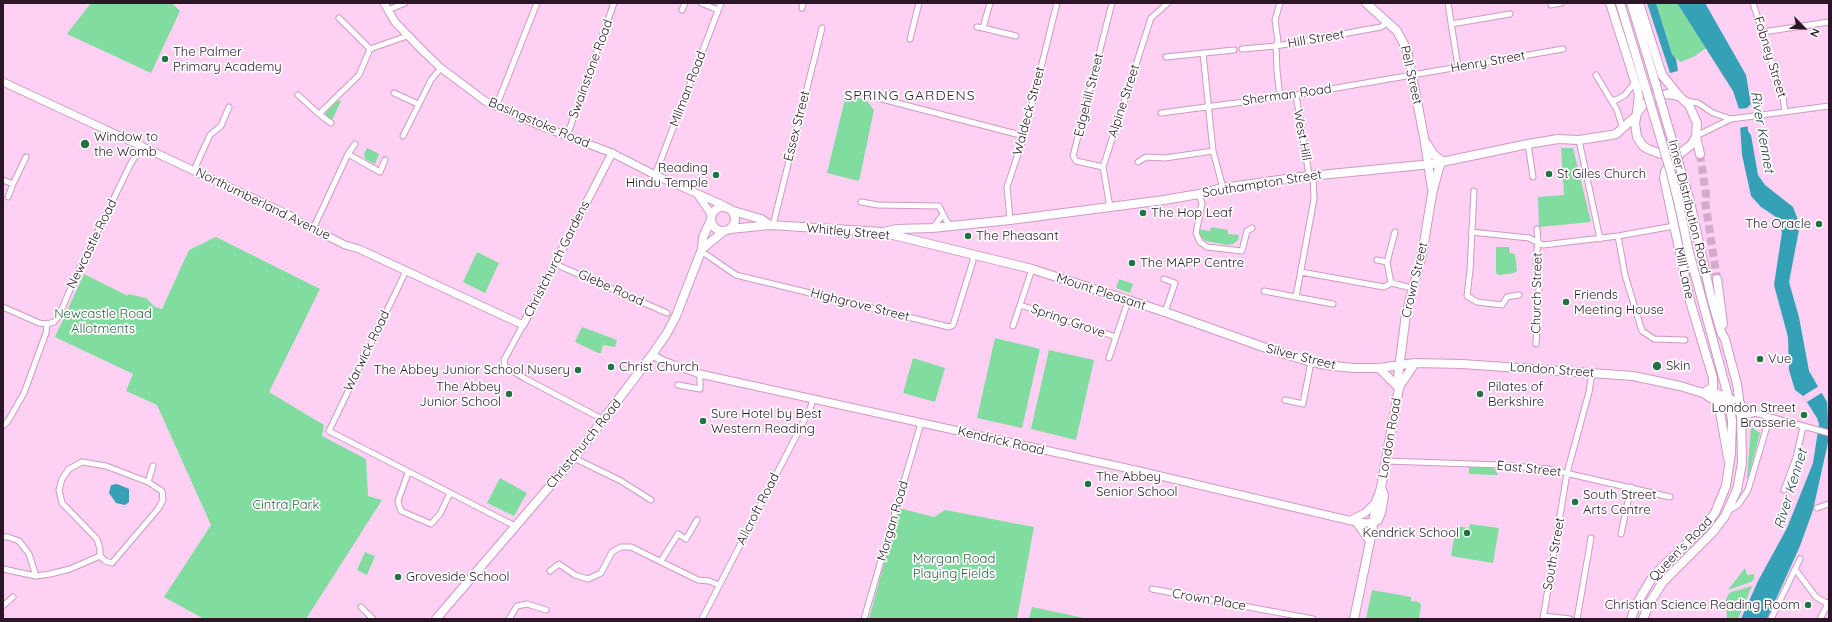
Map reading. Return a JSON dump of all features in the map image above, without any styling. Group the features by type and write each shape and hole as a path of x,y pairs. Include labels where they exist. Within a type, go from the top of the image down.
{"main road":[{"name":"Pell Street","path":"1366,3 1388,22 1404,41 1413,76 1428,164"},
{"path":"1610,3 1639,97 1636,115 1637,137 1643,146 1648,150 1661,154 1682,152 1691,145 1696,136"},
{"name":"Inner Distribution Road","path":"1620,3 1671,173 1730,407"},
{"name":"Inner Distribution Road","path":"1631,3 1690,202 1710,297 1721,332 1725,339 1741,413"},
{"path":"1639,3 1662,75 1679,96 1686,101 1696,117 1696,136 1700,154"},
{"path":"1636,115 1644,104 1657,96 1668,94 1679,96"},
{"name":"Southampton Street","path":"881,232 897,229 932,228 1010,220 1199,194 1223,188 1311,175 1442,162 1528,144 1558,140 1579,140 1616,134 1636,115"},
{"name":"Pell Street","path":"1424,137 1434,155 1442,162"},
{"name":"Mill Lane","path":"1682,152 1667,168 1664,175 1690,302 1713,378 1713,387 1703,393"},
{"name":"Crown Street","path":"1400,366 1404,326 1423,247 1432,194 1442,162"},
{"name":"Crown Street","path":"1428,164 1432,194"},
{"path":"723,205 729,207 733,211 735,220 727,230 717,230 711,218 723,205"},
{"name":"Whitley Street","path":"733,211 761,219 772,225"},
{"name":"Christchurch Road","path":"436,619 574,458 652,355 667,333 676,316 701,250 703,237 711,218"},
{"name":"Whitley Street","path":"727,230 772,225 881,232 972,254"},
{"name":"Christchurch Road","path":"701,250 727,230"},
{"name":"Mount Pleasant","path":"972,254 1032,269 1165,312 1229,335"},
{"path":"1716,279 1725,339"},
{"name":"Silver Street","path":"1229,335 1311,362 1354,368 1400,366"},
{"name":"London Street","path":"1400,366 1415,363 1462,364 1633,376 1680,386 1703,393 1741,413"},
{"name":"London Road","path":"1399,388 1415,363"},
{"name":"London Road","path":"1354,619 1370,542 1376,502 1381,488 1386,461 1399,388 1400,366"},
{"path":"1379,368 1399,388"},
{"name":"London Street","path":"1703,393 1714,392 1740,403"},
{"path":"1718,401 1730,466"},
{"name":"Queen's Road","path":"1631,619 1636,605 1653,576 1712,518 1724,493 1730,466 1733,433 1730,407"},
{"name":"Queen's Road","path":"1643,619 1656,591 1683,561 1713,532 1728,511 1737,490 1742,463 1741,413"},
{"name":"London Road","path":"1373,522 1378,520 1381,513 1384,496 1381,488"}],"street":[{"name":"Basingstoke Road","path":"384,3 395,22 407,36 441,68 496,107 612,153 655,175"},
{"path":"388,10 405,3"},
{"path":"496,107 537,3"},
{"name":"Swainstone Road","path":"567,136 614,3"},
{"path":"682,10 685,3"},
{"path":"701,3 718,10"},
{"name":"Milman Road","path":"655,175 721,3"},
{"path":"910,39 919,3"},
{"path":"983,28 990,3"},
{"name":"Waldeck Street","path":"1010,220 1006,187 1024,136 1058,3"},
{"name":"Edgehill Street","path":"1103,167 1076,160 1073,156 1112,3"},
{"name":"Alpine Street","path":"1110,207 1103,167 1151,18 1168,3"},
{"path":"1280,3 1275,20 1278,41 1276,46 1280,97"},
{"path":"1448,3 1458,67"},
{"path":"1551,5 1561,3"},
{"name":"Fobney Street","path":"1753,3 1783,98 1785,112"},
{"path":"1451,24 1510,14"},
{"path":"339,18 370,49"},
{"name":"Hill Street","path":"1242,49 1276,46 1381,27 1388,22"},
{"path":"1763,32 1829,22"},
{"path":"977,27 1016,36"},
{"name":"Essex Street","path":"772,225 822,28"},
{"path":"319,114 358,75 370,49 407,36"},
{"name":"Henry Street","path":"1413,76 1563,49"},
{"path":"1166,57 1234,50"},
{"path":"1203,54 1213,151 1223,188"},
{"path":"403,136 431,80 441,68"},
{"path":"1596,75 1617,110 1623,129"},
{"name":"Sherman Road","path":"1161,113 1296,95 1413,76"},
{"name":"Northumberland Avenue","path":"3,82 142,145 287,214 313,229 523,325"},
{"path":"1611,100 1625,95 1635,82"},
{"path":"394,93 418,104"},
{"path":"298,95 331,123"},
{"name":"West Hill","path":"1296,95 1314,199 1296,296"},
{"path":"878,98 1024,136"},
{"path":"1686,101 1698,103 1713,113 1730,118 1829,106"},
{"path":"194,170 210,135 221,126 229,107"},
{"path":"1696,136 1730,118"},
{"path":"1579,140 1600,239"},
{"path":"313,229 348,154 355,144"},
{"path":"1528,144 1532,177"},
{"name":"Newcastle Road","path":"47,324 54,322 59,316 74,280 130,165 142,145"},
{"path":"1138,162 1146,157 1165,158 1213,151"},
{"name":"Christchurch Gardens","path":"604,420 524,378 505,366 504,360 612,153"},
{"path":"348,154 380,172 385,160"},
{"path":"8,196 26,157"},
{"path":"655,175 723,205"},
{"path":"3,180 13,184"},
{"path":"1474,191 1470,270 1467,296 1477,302 1502,305 1507,297 1519,295"},
{"path":"697,194 711,218"},
{"path":"1199,194 1202,204 1196,233 1200,242 1207,247 1242,251 1248,231 1252,228"},
{"path":"861,202 878,205 938,206 951,226"},
{"path":"932,228 943,214"},
{"name":"Church Street","path":"1538,242 1543,245 1600,239 1674,226"},
{"name":"Church Street","path":"1536,344 1539,289 1536,259 1538,242 1537,229"},
{"path":"1391,283 1387,262 1395,232"},
{"path":"1471,232 1515,235 1529,238 1538,242"},
{"path":"1618,236 1625,275 1642,331 1654,339 1684,340"},
{"name":"Highgrove Street","path":"701,250 736,275 950,327 973,260 972,254"},
{"path":"1377,260 1387,262"},
{"name":"Glebe Road","path":"555,264 667,313"},
{"path":"1014,326 1032,269"},
{"name":"Warwick Road","path":"406,271 329,431 408,472"},
{"path":"1301,272 1384,287 1391,283 1412,288"},
{"path":"1164,279 1175,283 1165,312"},
{"path":"1264,290 1333,304"},
{"path":"1109,358 1128,300"},
{"name":"Spring Grove","path":"1020,305 1116,337"},
{"path":"3,306 39,323 47,324 46,333 24,392 8,421 3,426"},
{"name":"Kendrick Road","path":"652,355 663,361 700,374 1353,521 1368,523 1373,522"},
{"path":"1285,400 1303,404 1311,362"},
{"name":"South Street","path":"1543,617 1567,473 1589,392 1592,373"},
{"path":"678,385 700,389 700,374"},
{"name":"Allcroft Road","path":"702,619 810,409 813,399"},
{"name":"London Street","path":"1740,403 1755,413 1829,433"},
{"name":"London Street","path":"1741,413 1750,415 1755,413"},
{"name":"Queen's Road","path":"1728,511 1738,505 1748,490 1767,426 1774,419"},
{"name":"Morgan Road","path":"864,619 921,423"},
{"path":"1784,490 1796,458 1803,427"},
{"path":"574,458 621,481 651,500"},
{"name":"East Street","path":"1386,461 1501,465 1548,469 1670,497"},
{"path":"82,462 106,466 148,482 162,491 163,500 158,509 112,563 105,561 100,556 100,549 97,539 62,503 59,490 62,479 69,469 82,462"},
{"path":"148,482 153,466"},
{"path":"450,493 440,514 431,524 401,511 398,501 408,472 450,493 515,526"},
{"path":"1621,534 1631,487"},
{"path":"1370,542 1353,521 1376,502"},
{"path":"1817,508 1829,504"},
{"path":"661,561 678,534 686,539 697,520"},
{"path":"3,537 8,537 19,541 29,554 36,576"},
{"path":"1577,619 1591,538"},
{"path":"550,571 559,564 574,575 588,579 601,573 612,552 621,547 631,547 698,580 709,581 719,586"},
{"path":"3,568 36,576 70,569 100,556"},
{"path":"1771,619 1800,559"},
{"path":"1795,569 1816,596 1828,603 1820,619"},
{"name":"Crown Place","path":"1152,589 1313,619"},
{"path":"4,605 13,596"},
{"path":"509,619 517,606 527,604 546,610"},
{"path":"361,607 373,619"},
{"path":"1543,617 1570,619"}],"green space":[{"path":"91,3 172,3 180,11 151,73 67,34"},
{"path":"1656,3 1677,3 1706,48 1695,56 1681,62 1673,56"},
{"path":"846,95 866,100 874,110 859,181 827,173"},
{"path":"338,100 341,101 332,120 326,117 326,112"},
{"path":"367,148 379,154 375,164 365,159 364,154"},
{"path":"1561,148 1573,148 1591,222 1539,227 1538,197 1564,195"},
{"path":"1211,227 1228,230 1228,234 1239,235 1238,240 1233,244 1227,245 1206,241 1201,238 1198,234 1198,229 1210,231"},
{"name":"Cintra Park","path":"216,237 320,289 269,392 324,425 322,436 366,459 368,496 382,500 306,619 204,619 164,597 211,525 157,405 126,391 133,374 55,337 84,274 128,296 128,294 146,298 155,307 162,309 189,250"},
{"path":"1496,247 1509,247 1510,253 1515,254 1517,271 1514,273 1499,275 1496,273"},
{"path":"477,252 499,263 485,293 463,282"},
{"path":"1119,279 1133,284 1130,293 1116,288"},
{"path":"582,327 617,340 615,347 603,345 601,353 598,353 575,342"},
{"path":"995,338 1040,349 1022,428 977,418"},
{"path":"1049,350 1094,360 1076,440 1031,429"},
{"path":"913,358 945,368 935,402 903,393"},
{"path":"1751,427 1760,433 1747,478"},
{"path":"1469,467 1495,469 1498,475 1469,474"},
{"path":"500,478 527,493 514,516 487,503"},
{"name":"Morgan Road Playing Fields","path":"899,508 934,517 945,510 1034,527 1017,619 869,619"},
{"path":"1470,524 1499,528 1493,563 1451,556 1456,526 1469,528"},
{"path":"365,552 375,556 367,575 357,570"},
{"path":"1745,568 1747,575 1754,574 1754,579 1751,582 1728,590"},
{"path":"1752,586 1738,619 1727,619 1726,599 1728,595 1731,592"},
{"path":"1372,590 1411,597 1411,601 1419,602 1421,605 1419,619 1366,619"},
{"path":"1032,607 1089,619 1029,619"}],"water":[{"path":"1647,3 1656,3 1672,54 1676,59 1678,71 1670,73"},
{"path":"1677,3 1705,3 1746,75 1751,104 1747,108 1748,131 1751,135 1758,175 1765,185 1793,207 1798,220 1799,230 1789,282 1799,317 1809,371 1827,402 1829,438 1813,510 1800,546 1767,619 1741,619 1758,581 1787,528 1813,463 1819,424 1817,418 1803,396 1795,390 1789,370 1788,337 1774,285 1782,232 1776,217 1761,207 1751,196 1742,155 1739,109 1733,91"},
{"path":"117,484 129,489 129,502 125,505 116,503 109,493 111,485"}],"pier":[{"path":"1749,108 1750,126 1738,128 1736,109"},
{"path":"1819,386 1823,392 1807,402 1803,396"}],"tunnel":[{"path":"1700,154 1706,194 1705,201 1717,279"}],"place":[{"name":"The Palmer Primary Academy","path":"165,59"},
{"name":"Window to the Womb","path":"85,144"},
{"name":"St Giles Church","path":"1549,174"},
{"name":"Reading Hindu Temple","path":"716,175"},
{"name":"The Hop Leaf","path":"1143,213"},
{"name":"The Oracle","path":"1819,224"},
{"name":"The Pheasant","path":"968,236"},
{"name":"The MAPP Centre","path":"1132,263"},
{"name":"Friends Meeting House","path":"1566,302"},
{"name":"Vue","path":"1760,359"},
{"name":"Skin","path":"1657,366"},
{"name":"Christ Church","path":"611,367"},
{"name":"The Abbey Junior School Nusery","path":"578,370"},
{"name":"The Abbey Junior School","path":"509,394"},
{"name":"Pilates of Berkshire","path":"1480,394"},
{"name":"London Street Brasserie","path":"1804,415"},
{"name":"Sure Hotel by Best Western Reading","path":"703,421"},
{"name":"The Abbey Senior School","path":"1088,484"},
{"name":"South Street Arts Centre","path":"1575,502"},
{"name":"Kendrick School","path":"1467,533"},
{"name":"Groveside School","path":"398,577"},
{"name":"Christian Science Reading Room","path":"1808,605"}],"district":[{"name":"SPRING GARDENS","path":"910,96"}],"water label":[{"name":"River Kennet","path":"1762,132"},
{"name":"River Kennet","path":"1791,489"}],"park label":[{"name":"Newcastle Road Allotments","path":"103,322"}]}
